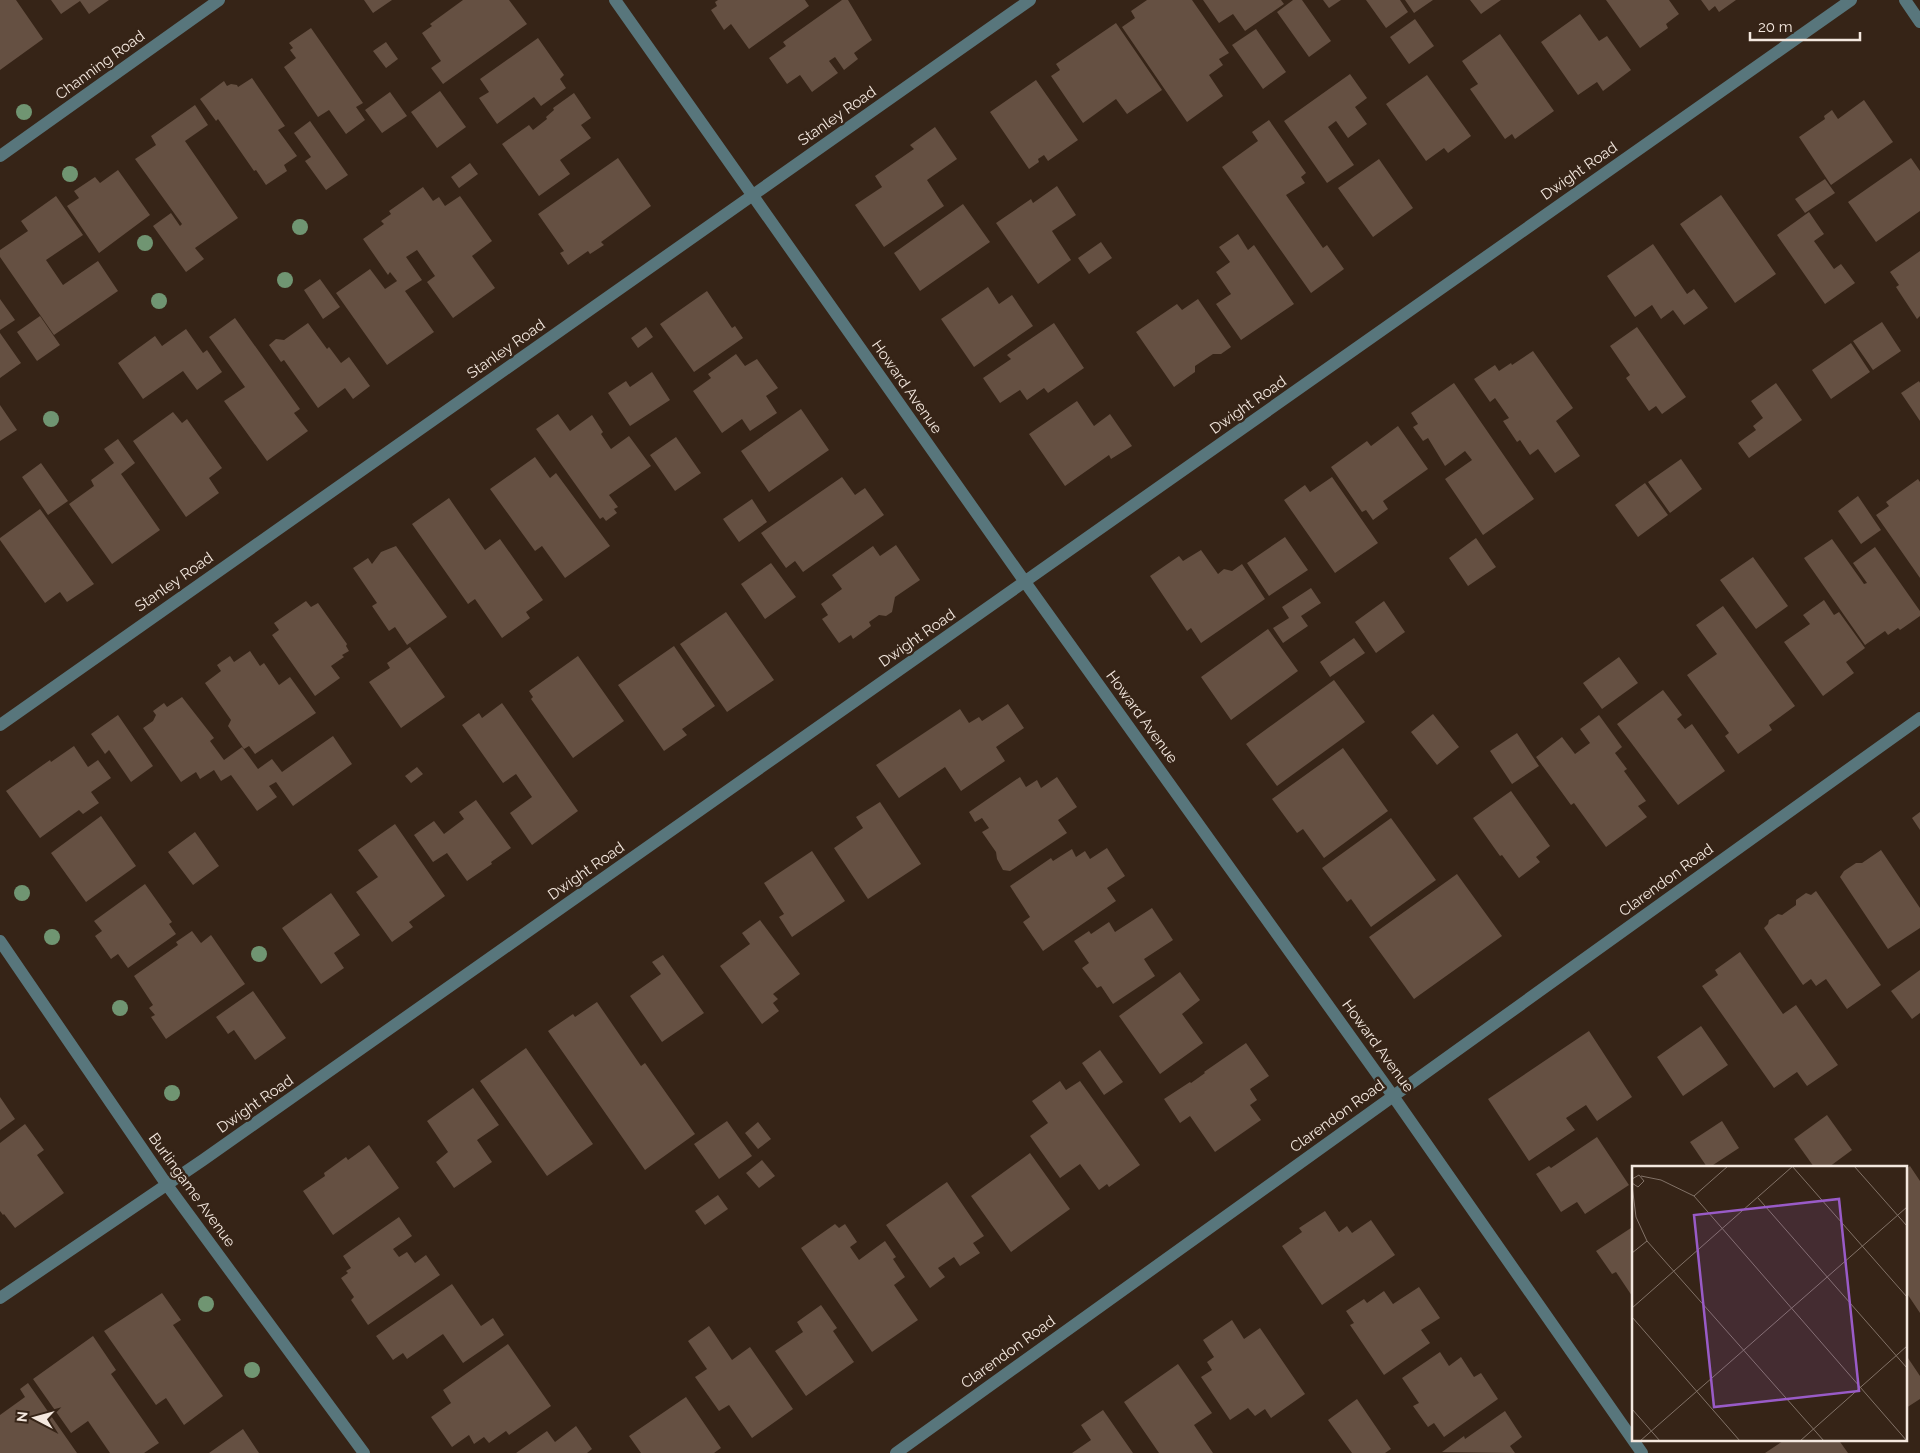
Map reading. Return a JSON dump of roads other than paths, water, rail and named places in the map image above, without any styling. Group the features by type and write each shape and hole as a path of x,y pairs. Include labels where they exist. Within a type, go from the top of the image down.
{"street":[{"name":"Channing Road","path":"0,156 218,0"},
{"name":"Howard Avenue","path":"615,0 1025,582 1393,1096 1632,1439"},
{"name":"Stanley Road","path":"0,725 1030,0"},
{"name":"Dwight Road","path":"0,1298 167,1185 1851,0"},
{"path":"1905,0 1920,22"},
{"name":"Clarendon Road","path":"896,1453 1920,718"},
{"name":"Burlingame Avenue","path":"0,941 167,1185 364,1453"},
{"name":"Howard Avenue","path":"1633,1440 1642,1453"}]}
